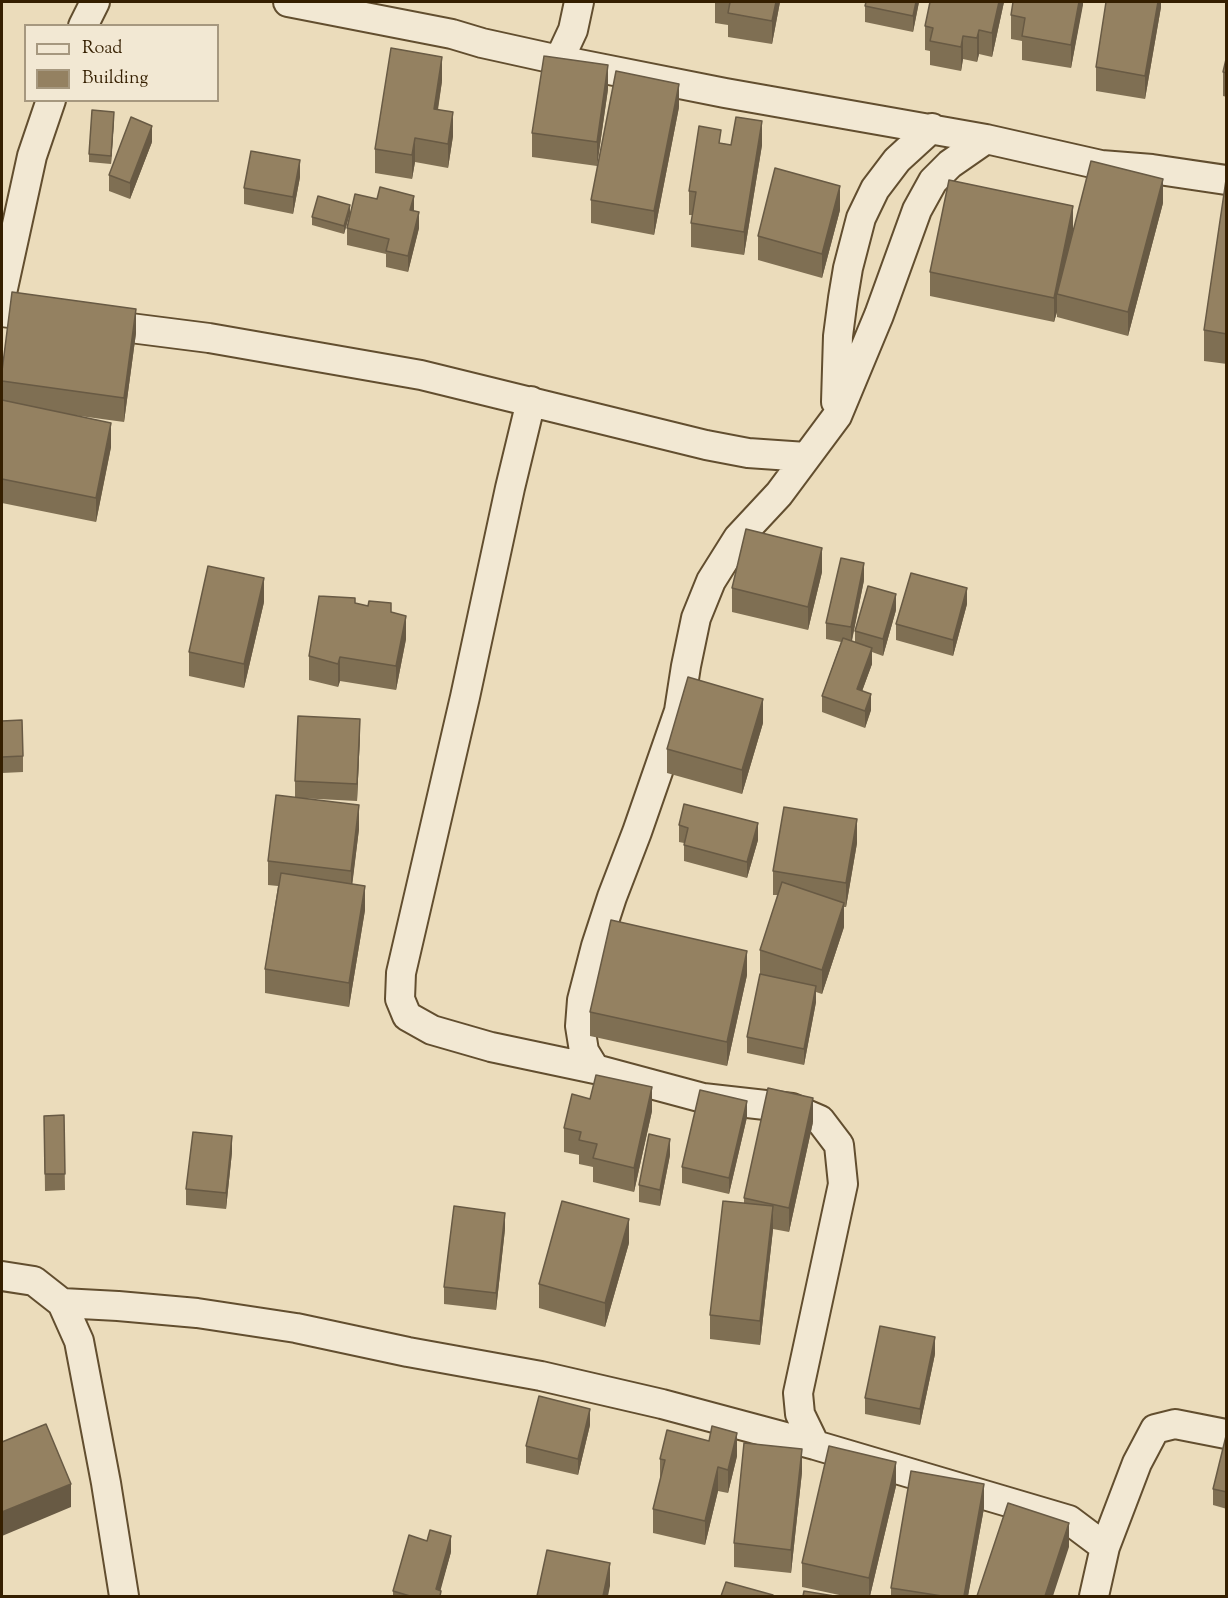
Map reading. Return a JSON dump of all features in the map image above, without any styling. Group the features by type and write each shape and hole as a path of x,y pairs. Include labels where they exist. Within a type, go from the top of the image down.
{"street":[{"path":"84,24 95,2"},
{"path":"288,2 452,34 559,60 725,93 932,128 1101,165 1152,169 1227,180"},
{"path":"559,60 573,30 579,2"},
{"path":"2,293 32,156 50,102"},
{"path":"837,416 838,336 848,268 861,218 875,189 897,160 932,128"},
{"path":"595,1069 584,1051 580,1026 582,1000 612,897 679,711 696,618 711,581 738,538 778,494 837,416 879,315 917,210 933,181 950,164 986,139"},
{"path":"2,312 209,338 312,355 421,375 706,445 748,453 806,457"},
{"path":"531,401 401,973 400,999 407,1016 432,1030 491,1047 595,1069 703,1098 792,1108 820,1120 839,1145 843,1184 798,1394 800,1414 815,1445"},
{"path":"2,1276 34,1281 63,1304 80,1341 124,1596"},
{"path":"63,1304 197,1313 296,1328 408,1352 541,1376 662,1404 815,1445 1069,1520 1105,1547"},
{"path":"1094,1596 1105,1547 1137,1462 1155,1429 1175,1424 1227,1434"}],"building":[{"path":"730,2 776,2 772,21 728,13"},
{"path":"866,2 916,2 913,16 865,6"},
{"path":"930,2 999,2 992,33 979,30 977,38 963,36 961,47 930,41 933,28 925,26"},
{"path":"1013,2 1079,2 1071,45 1022,36 1025,18 1011,15"},
{"path":"1106,2 1158,2 1145,76 1096,67"},
{"path":"391,48 442,57 434,109 453,112 448,144 415,138 412,155 375,149"},
{"path":"1227,55 1227,73 1223,72"},
{"path":"544,56 608,65 597,142 532,133"},
{"path":"616,71 679,84 654,211 591,200"},
{"path":"92,110 114,112 111,156 89,154"},
{"path":"131,117 152,126 130,183 109,175"},
{"path":"736,117 762,121 744,232 691,223 696,192 689,191 699,126 721,130 719,143 731,145"},
{"path":"251,151 300,160 293,197 244,188"},
{"path":"1091,161 1163,179 1128,312 1057,294"},
{"path":"775,168 840,186 822,254 758,236"},
{"path":"1227,173 1227,334 1204,330"},
{"path":"949,180 1073,206 1054,298 930,272"},
{"path":"380,187 414,196 410,210 419,212 408,256 386,251 389,239 347,228 355,194 377,199"},
{"path":"318,196 350,205 344,226 312,217"},
{"path":"12,292 136,309 124,398 2,381"},
{"path":"2,400 111,423 96,498 2,479"},
{"path":"746,529 822,548 808,607 732,588"},
{"path":"841,558 864,563 851,627 826,623"},
{"path":"208,566 264,578 244,664 189,652"},
{"path":"911,573 967,588 953,640 896,624"},
{"path":"868,586 896,594 883,639 855,631"},
{"path":"319,596 355,598 355,603 368,606 369,601 391,603 391,612 406,616 396,666 340,657 338,664 309,656"},
{"path":"843,638 872,648 857,689 871,694 865,711 822,696"},
{"path":"688,677 763,699 742,770 667,749"},
{"path":"298,716 360,719 357,784 295,781"},
{"path":"22,720 23,756 2,757 2,721"},
{"path":"276,795 359,805 351,871 268,861"},
{"path":"684,804 758,823 747,862 684,845 688,828 679,825"},
{"path":"784,807 857,819 846,883 773,871"},
{"path":"281,873 365,886 349,983 265,969"},
{"path":"782,882 844,903 822,970 760,950"},
{"path":"611,920 747,951 727,1042 590,1012"},
{"path":"760,974 816,986 804,1049 747,1037"},
{"path":"596,1075 652,1087 634,1168 593,1158 597,1144 579,1140 581,1132 564,1128 572,1094 590,1099"},
{"path":"768,1088 813,1098 789,1208 744,1198"},
{"path":"700,1090 747,1101 729,1178 682,1167"},
{"path":"64,1115 65,1174 45,1174 44,1116"},
{"path":"193,1132 232,1136 226,1193 186,1189"},
{"path":"649,1134 670,1139 660,1190 639,1185"},
{"path":"562,1201 629,1219 605,1303 539,1284"},
{"path":"723,1201 773,1206 760,1321 710,1315"},
{"path":"454,1206 505,1213 496,1293 444,1287"},
{"path":"880,1326 935,1337 920,1409 865,1398"},
{"path":"539,1396 590,1409 578,1459 526,1446"},
{"path":"46,1424 71,1484 2,1512 2,1442"},
{"path":"712,1426 737,1433 728,1470 718,1467 705,1521 653,1509 665,1460 660,1459 667,1430 709,1441"},
{"path":"1227,1436 1227,1492 1213,1489"},
{"path":"744,1443 802,1449 791,1550 734,1543"},
{"path":"829,1446 896,1462 869,1578 802,1563"},
{"path":"911,1471 984,1484 964,1596 942,1596 891,1588"},
{"path":"1008,1503 1069,1523 1045,1596 977,1596"},
{"path":"430,1530 451,1536 436,1589 441,1591 440,1596 410,1596 393,1591 409,1535 427,1541"},
{"path":"547,1550 610,1563 603,1596 537,1596"},
{"path":"726,1582 773,1595 773,1596 721,1596"},
{"path":"804,1591 834,1596 803,1596"}]}
